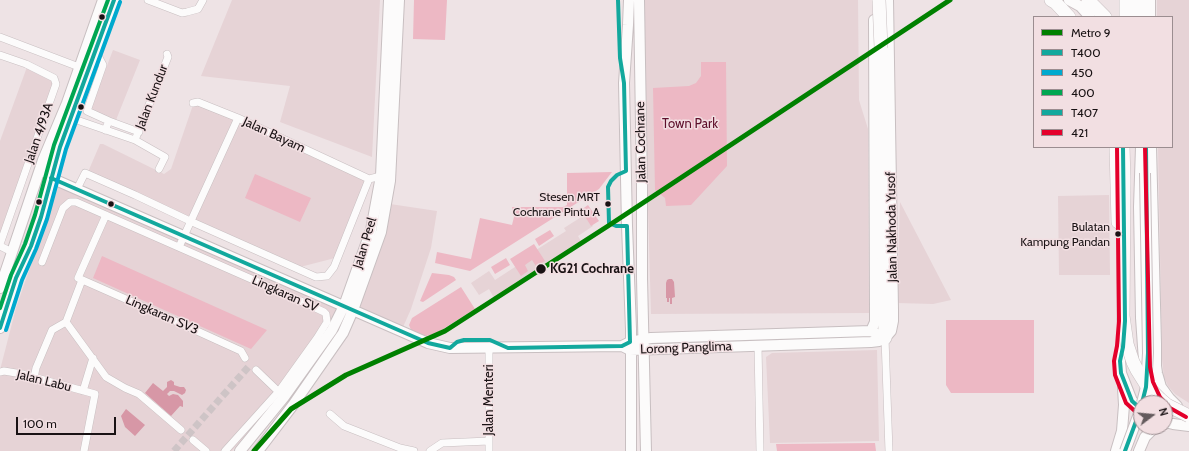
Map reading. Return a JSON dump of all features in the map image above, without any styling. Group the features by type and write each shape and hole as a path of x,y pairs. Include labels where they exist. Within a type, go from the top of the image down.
{"highway":[{"path":"879,0 885,338"},
{"path":"1051,0 1056,3 1068,16"},
{"path":"1062,0 1077,16"},
{"path":"1088,0 1104,16"},
{"path":"1126,0 1126,16"},
{"path":"1116,148 1122,306 1127,344 1133,362 1147,386 1160,399 1174,409 1189,416"},
{"path":"1122,306 1123,148"},
{"path":"1128,148 1120,333 1131,367 1141,385 1151,395"},
{"path":"1173,413 1189,421"}],"street":[{"path":"12,252 43,160 67,102 102,0"},
{"path":"0,328 16,278 31,246 41,217 60,147 114,0"},
{"path":"148,0 182,12 198,9 203,0"},
{"name":"Jalan Peel","path":"258,451 293,405 343,333 371,230 381,176 390,0"},
{"name":"Jalan Peel","path":"240,451 282,394 308,364 325,341 336,322 349,308 381,232 390,181 399,0"},
{"name":"Jalan Cochrane","path":"629,0 624,83 631,451"},
{"name":"Jalan Cochrane","path":"639,0 646,451"},
{"name":"Jalan Nakhoda Yusof","path":"872,330 875,322 873,0"},
{"name":"Jalan Nakhoda Yusof","path":"888,0 890,31 893,321 891,331 885,338 889,451"},
{"path":"1069,0 1080,6 1089,16"},
{"path":"1133,0 1134,16"},
{"path":"1142,0 1143,16"},
{"path":"1150,0 1150,16"},
{"path":"874,32 877,25 884,24 890,31"},
{"path":"0,37 79,68"},
{"path":"96,52 103,65 87,111 139,132"},
{"name":"Jalan Kundur","path":"135,140 168,57 167,54"},
{"name":"Jalan 4/93A","path":"0,55 26,64 54,78 56,84 0,245 12,252"},
{"path":"193,103 198,102 238,118"},
{"path":"71,118 135,140 164,157 159,169"},
{"name":"Jalan Bayam","path":"179,247 238,118 369,179"},
{"path":"105,130 109,121"},
{"path":"1123,148 1125,321 1123,347 1120,361 1121,374 1133,402"},
{"path":"1123,174 1128,148"},
{"path":"1141,148 1139,215 1140,318 1144,363 1148,376 1160,394 1170,403 1189,412"},
{"path":"1144,395 1146,387 1148,353 1145,173 1146,148"},
{"path":"1151,148 1157,373 1161,387 1169,398 1179,407 1189,412"},
{"path":"43,160 43,170 51,178"},
{"path":"78,190 85,173 316,277 327,276 334,267 369,179 381,176"},
{"path":"0,288 4,265 12,252 22,241 38,191 51,178"},
{"name":"Lorong Panglima","path":"51,178 428,343 450,348 628,346 872,330"},
{"name":"Lingkaran SV","path":"42,262 63,208 72,202 76,202 290,296 326,314 327,322 282,394 226,451"},
{"path":"34,378 36,368 52,330 66,322 81,278 106,215"},
{"name":"Lingkaran SV3","path":"81,278 241,351 245,358"},
{"path":"330,300 337,314 336,322"},
{"path":"66,322 106,377 124,388 139,394 181,430"},
{"path":"872,330 885,338"},
{"name":"Lorong Panglima","path":"644,344 758,345 871,342 879,341 885,338"},
{"path":"758,345 760,451"},
{"name":"Jalan Menteri","path":"489,348 489,451"},
{"path":"83,391 93,358"},
{"path":"308,364 316,371"},
{"name":"Jalan Labu","path":"1,370 95,394 84,451"},
{"path":"256,370 282,394"},
{"path":"1116,451 1122,431 1124,405 1123,380"},
{"path":"330,414 344,426 400,448 414,451"},
{"path":"1122,431 1129,421 1133,419"},
{"path":"1173,424 1189,426"},
{"path":"1125,451 1133,430"},
{"path":"1139,451 1145,435"},
{"path":"193,440 206,451"},
{"path":"430,451 442,443 489,441"}],"shaded area":[{"path":"232,0 380,0 372,157 280,122 290,86 201,76"},
{"path":"642,0 858,0 859,100 868,129 869,313 651,314"},
{"path":"1157,0 1189,0 1189,403 1175,394 1168,386 1164,377 1162,359 1158,148 1173,148 1173,16 1157,16"},
{"path":"113,50 140,60 114,125 88,115"},
{"path":"27,67 52,80 54,83 0,235 0,141"},
{"path":"197,104 234,119 189,218 88,172 100,144 103,144 164,174 171,169 193,105"},
{"path":"239,121 365,180 335,258 300,267 194,220"},
{"path":"59,184 338,309 271,406 232,451 0,451 0,370 16,308"},
{"path":"1109,195 1110,275 1059,275 1058,196"},
{"path":"900,202 951,300 933,304 897,303"},
{"path":"390,204 437,211 431,248 411,309 403,327 359,309 384,234"},
{"name":"KG21 Cochrane","path":"586,214 593,226 578,236 582,243 525,282 524,280 494,298 489,289 479,295 471,283 489,271 495,280 518,265 517,262 566,231 564,228"},
{"path":"669,279 672,279 674,282 675,297 672,298 672,304 670,304 670,298 669,302 667,302 666,298 666,283"},
{"path":"877,350 879,441 770,443 766,357 772,353"},
{"path":"171,380 174,382 174,385 184,387 186,390 182,395 174,391 170,391 167,394 169,396 173,394 178,395 183,401 183,407 180,406 171,416 145,393 153,383 163,391 167,387 167,382"},
{"path":"126,409 145,425 135,436 125,427 121,416"}],"green space":[{"path":"414,0 447,0 445,40 413,39"},
{"name":"Town Park","path":"701,62 726,62 727,166 691,205 666,206 665,198 655,190 653,88 689,86 696,83 701,76"},
{"path":"612,172 599,189 470,271 435,263 437,252 471,259 480,218 512,225 514,217 512,207 563,207 567,205 567,173"},
{"path":"255,174 311,198 300,222 245,198"},
{"path":"588,205 599,221 591,226 581,210"},
{"path":"550,230 554,236 539,246 535,239"},
{"path":"534,244 545,261 536,266 532,260 525,265 528,271 521,276 510,259"},
{"path":"102,256 267,330 251,349 93,278"},
{"path":"506,258 510,265 495,274 491,267"},
{"path":"432,273 449,275 454,277 456,280 423,302 420,301"},
{"path":"461,287 475,309 435,334 426,336 411,330 409,325 412,318"},
{"path":"946,320 1034,320 1034,393 951,393 946,385"},
{"path":"875,443 876,451 777,451 776,444"}],"tunnel":[{"path":"174,451 250,365"}],"metro line":[{"name":"9","path":"254,451 291,409 346,375 445,331 608,226 950,0"}],"transit line":[{"name":"400","path":"0,308 11,275 25,244 35,215 54,145 108,0"},
{"name":"T400","path":"0,328 16,278 31,246 41,217 60,147 114,0"},
{"name":"T400","path":"51,178 428,343 450,348 457,342 464,340 490,340 508,348 622,346 630,342 627,226 616,226 609,223 608,187 617,175 626,171 624,83 620,58 618,0"},
{"name":"450","path":"6,330 22,280 47,219 66,149 120,2"},
{"name":"421","path":"1117,148 1119,321 1114,361 1115,375 1126,403 1133,409"},
{"name":"T407","path":"1123,148 1125,321 1123,347 1120,361 1121,373 1133,402"},
{"name":"421","path":"1145,148 1150,367 1153,382 1160,397 1170,408 1186,417"},
{"name":"T407","path":"1144,395 1146,387 1148,353 1146,148"},
{"name":"T407","path":"1125,451 1133,430"}],"place":[{"name":"Stesen MRT Cochrane Pintu A","path":"608,204"},
{"name":"Bulatan Kampung Pandan","path":"1118,234"},
{"name":"KG21 Cochrane","path":"541,269"}]}
